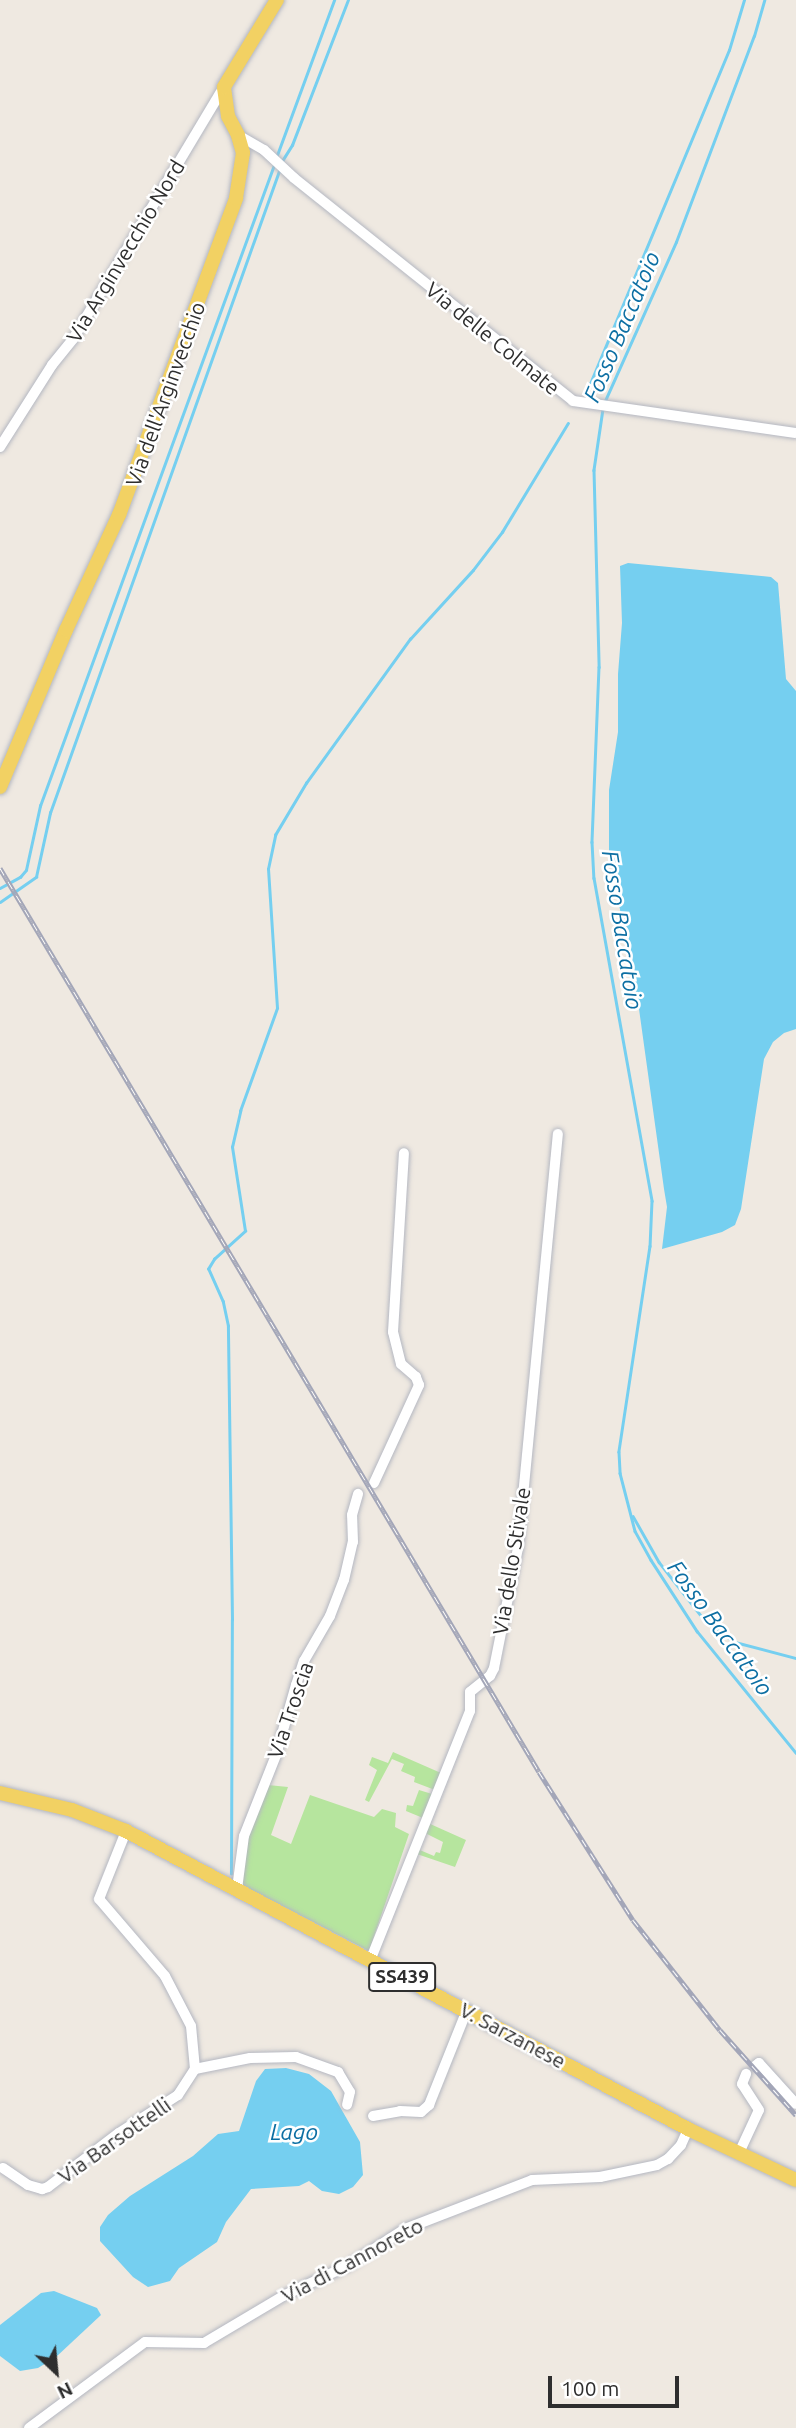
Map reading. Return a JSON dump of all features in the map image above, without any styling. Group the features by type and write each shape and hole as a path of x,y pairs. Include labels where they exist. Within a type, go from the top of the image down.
{"main road":[{"path":"224,87 277,0"},
{"name":"Via dell'Arginvecchio","path":"0,787 66,630 120,515 236,198 243,153 239,135 228,116 224,87"},
{"name":"V. Sarzanese","path":"0,1793 72,1810 126,1831 688,2129 796,2180"}],"street":[{"name":"Via Arginvecchio Nord","path":"0,447 52,365 73,340 224,87"},
{"name":"Via delle Colmate","path":"239,135 264,150 294,178 568,398 614,408 796,433"},
{"name":"Via dello Stivale","path":"370,1961 470,1712 470,1692 490,1676 494,1668 518,1548 558,1134"},
{"path":"374,1482 419,1385 416,1377 401,1364 393,1332 404,1153"},
{"name":"Via Troscia","path":"237,1889 244,1836 276,1755 300,1673 330,1616 344,1580 353,1542 352,1515 358,1494"},
{"path":"126,1831 99,1899 165,1976 191,2026 195,2069 250,2058 296,2057 338,2072 350,2092 347,2105"},
{"path":"373,2116 400,2110 421,2112 429,2105 467,2010"},
{"path":"757,2064 796,2104"},
{"name":"Via Barsottelli","path":"3,2168 28,2185 41,2189 48,2187 118,2133 178,2095 195,2069"},
{"path":"739,2153 759,2110 742,2084 746,2074"},
{"name":"Via di Cannoreto","path":"29,2428 145,2342 204,2343 265,2305 349,2265 405,2229 532,2180 600,2177 657,2165 668,2159 681,2145 688,2129"}],"green space":[{"path":"393,1752 441,1773 435,1790 414,1782 415,1777 401,1771 404,1764 392,1759 369,1802 365,1800 377,1770 369,1765 372,1757 388,1763"},
{"path":"268,1785 288,1787 271,1835 291,1844 310,1795 374,1817 382,1809 396,1813 395,1827 409,1834 369,1951 240,1884 248,1838"},
{"path":"419,1790 432,1794 423,1818 406,1811 407,1805 413,1806"},
{"path":"428,1823 466,1840 455,1867 414,1853 415,1848 434,1856 436,1852 440,1853 443,1842 423,1832"}],"water":[{"path":"628,563 771,577 778,583 786,679 796,691 796,1029 784,1033 773,1042 764,1059 741,1209 735,1225 722,1232 662,1249 667,1207 639,1009 609,852 609,790 618,732 618,674 622,623 620,566"},
{"name":"Lago","path":"286,2068 309,2074 331,2091 360,2142 363,2175 353,2187 339,2194 322,2191 309,2181 299,2186 251,2189 226,2222 217,2242 179,2268 170,2281 148,2287 133,2277 100,2241 100,2227 108,2215 130,2196 193,2156 218,2134 239,2131 256,2081 265,2069"},
{"path":"54,2291 97,2308 101,2315 56,2357 38,2368 20,2371 0,2356 0,2325 41,2293"}],"waterway":[{"path":"276,158 334,0"},
{"path":"282,161 292,145 348,0"},
{"path":"587,391 729,50 744,0"},
{"name":"Fosso Baccatoio","path":"604,403 676,242 754,36 764,0"},
{"path":"0,888 20,877 26,870 40,806 274,165"},
{"path":"0,902 36,877 50,813 280,168"},
{"name":"Fosso Baccatoio","path":"603,409 594,470 599,667 592,842 594,878 652,1201 650,1246 619,1452 620,1473 635,1531 651,1560 697,1631 796,1753"},
{"path":"231,1874 232,1620 228,1326 223,1302 208,1269 214,1259 245,1231 232,1147 240,1111 277,1008 268,869 275,835 306,783 410,639 473,570 502,532 568,423"},
{"path":"633,1516 659,1562 706,1622 735,1642 796,1658"}],"railway":[{"path":"0,868 539,1772 633,1920 720,2030 796,2115"}]}
